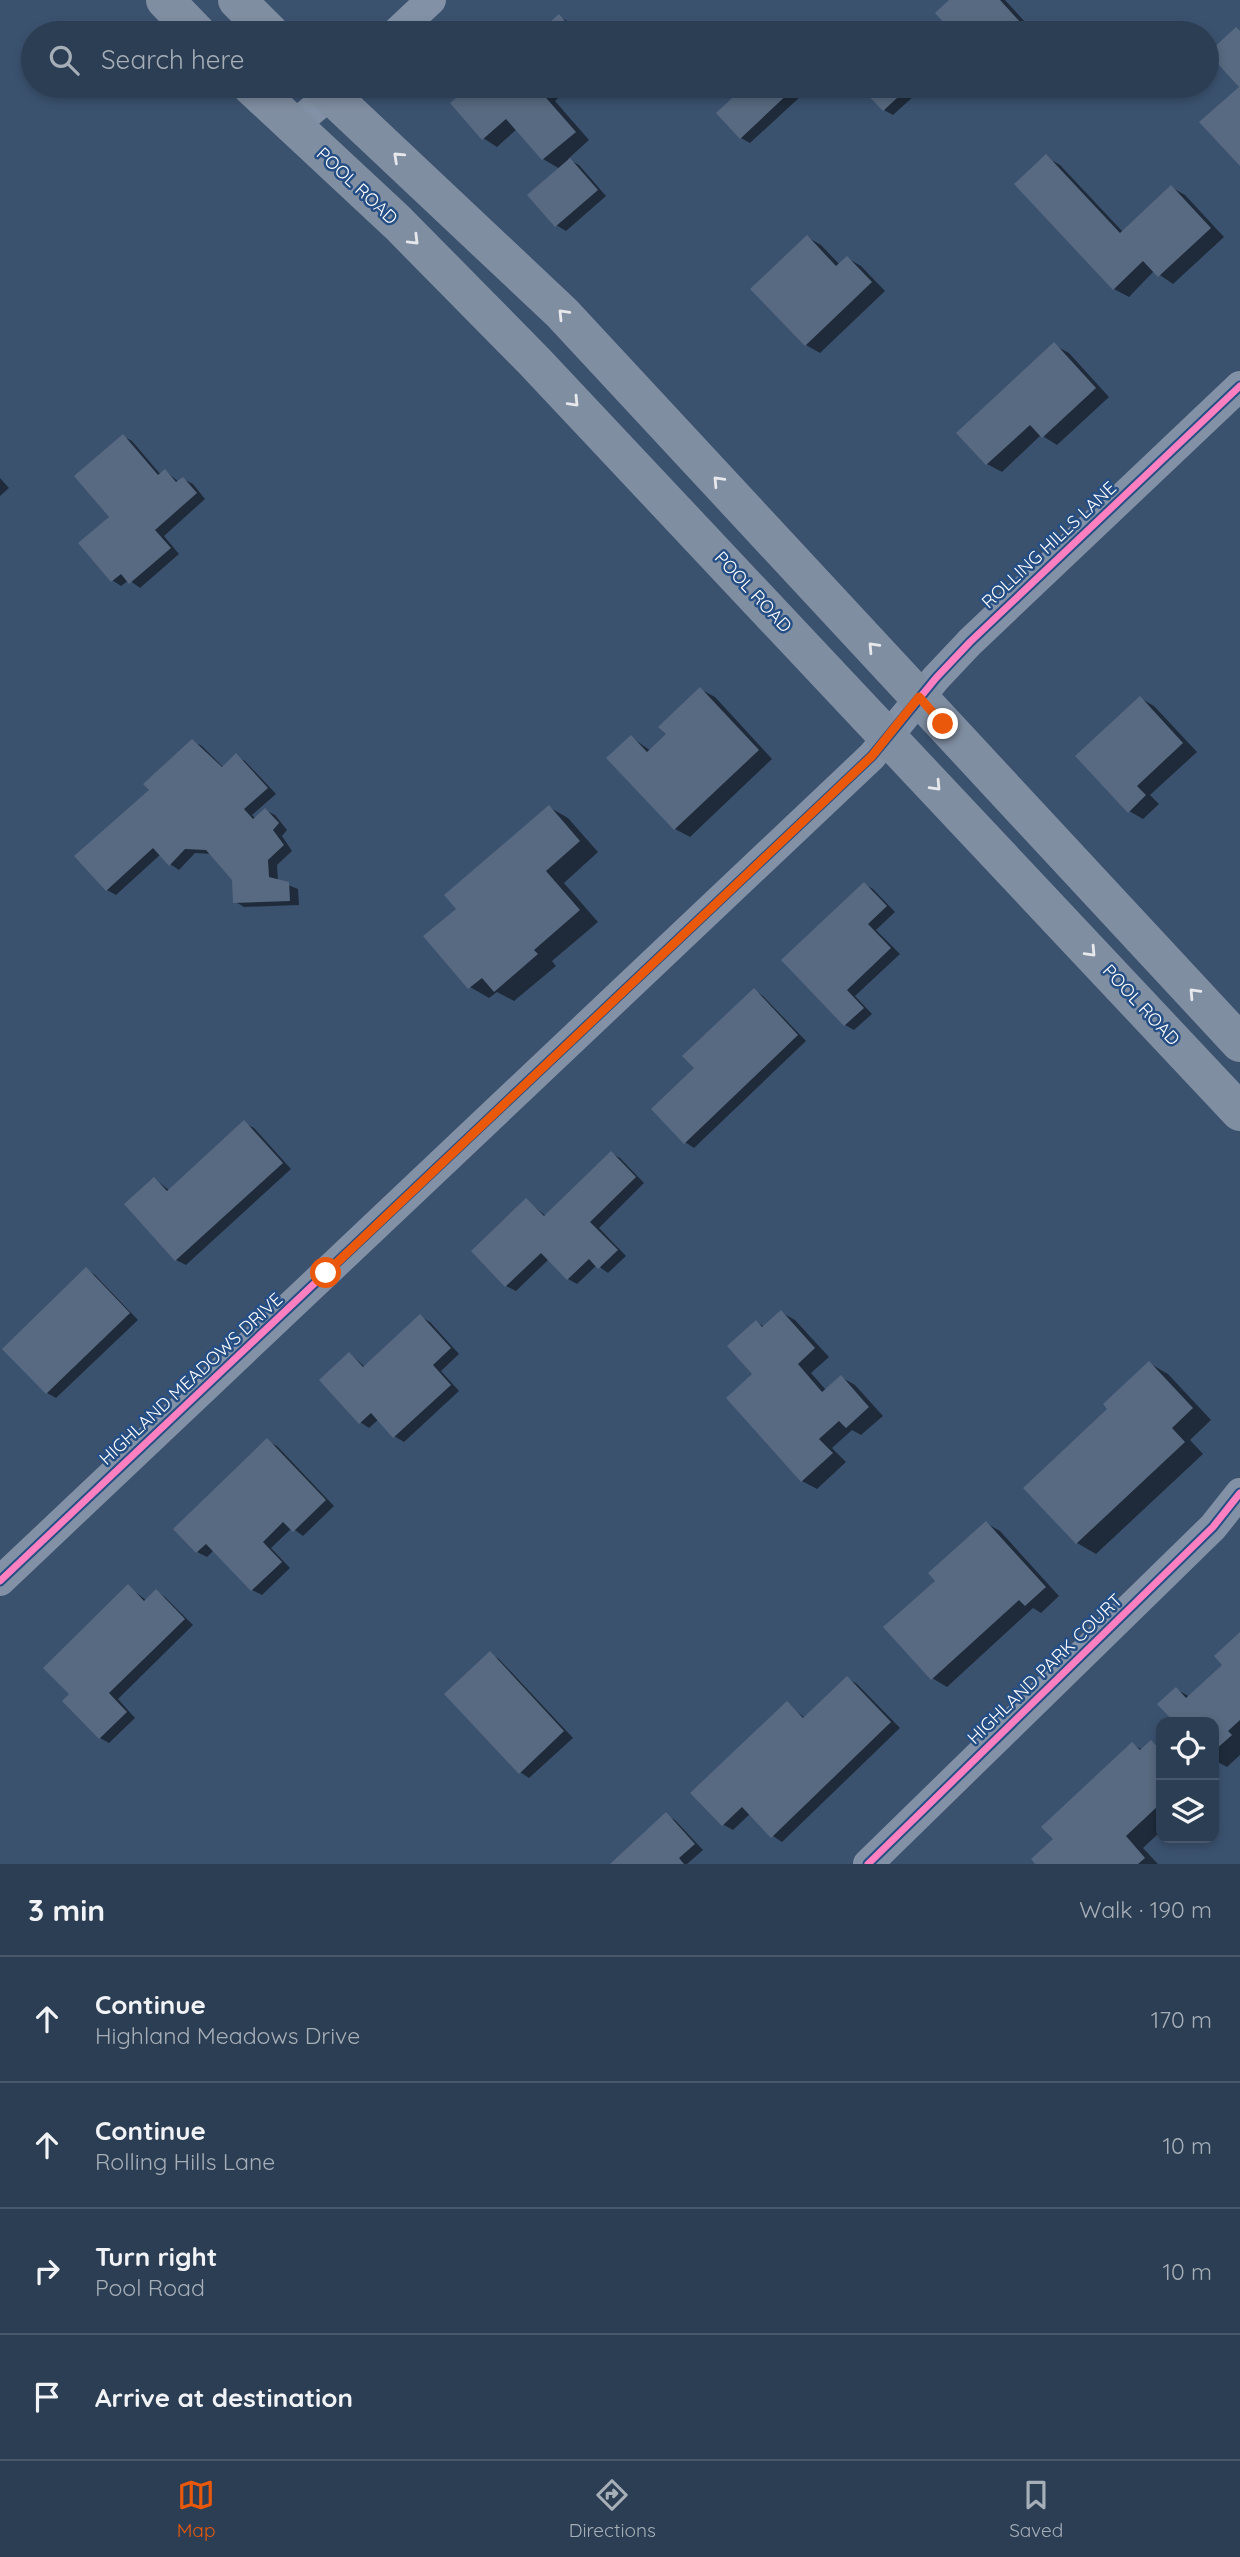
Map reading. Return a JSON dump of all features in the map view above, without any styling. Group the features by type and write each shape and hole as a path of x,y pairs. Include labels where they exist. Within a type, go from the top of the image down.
{"main road":[{"path":"166,0 186,21"},
{"path":"237,0 258,21"},
{"name":"POOL ROAD","path":"264,98 398,223 534,361 1240,1112"},
{"path":"340,98 562,313 1240,1043"}],"street":[{"path":"409,21 431,0"},
{"path":"293,126 322,98"},
{"name":"ROLLING HILLS LANE","path":"889,736 919,697 970,642 1240,386"},
{"name":"HIGHLAND MEADOWS DRIVE","path":"0,1581 872,756 889,736"},
{"name":"HIGHLAND PARK COURT","path":"868,1864 1213,1527 1240,1493"}],"building":[{"path":"949,0 1000,0 1019,21 942,21 935,13"},
{"path":"559,14 565,21 551,21"},
{"path":"1236,27 1240,31 1240,166 1199,122 1239,87 1219,65 1219,43"},
{"path":"456,98 546,98 576,132 542,160 506,119 482,140 450,103"},
{"path":"732,98 784,98 740,139 716,113"},
{"path":"871,98 897,98 883,111"},
{"path":"1046,154 1120,233 1171,185 1211,228 1158,277 1143,261 1113,290 1014,184"},
{"path":"570,158 598,190 555,227 527,195"},
{"path":"807,235 836,266 847,256 872,282 805,346 750,289"},
{"path":"1054,342 1096,388 1042,438 1030,425 986,465 956,433"},
{"path":"123,434 158,475 165,469 176,482 183,477 197,493 155,530 171,548 129,584 121,574 111,582 78,543 109,517 74,476"},
{"path":"700,687 759,750 674,830 606,758 631,735 647,752 666,734 658,727"},
{"path":"1140,696 1183,743 1137,786 1146,795 1128,813 1075,756"},
{"path":"192,739 222,767 236,753 268,788 244,809 253,819 265,808 279,823 273,830 284,845 268,860 269,877 289,882 290,901 233,903 232,880 206,850 185,849 169,866 153,848 106,891 74,856 149,790 143,784"},
{"path":"549,805 580,841 546,871 580,910 534,950 538,954 494,992 482,978 468,989 423,936 456,909 444,895"},
{"path":"864,882 887,906 868,924 891,948 847,990 864,1008 844,1026 781,960"},
{"path":"754,988 798,1035 684,1144 651,1109 694,1068 682,1056"},
{"path":"244,1120 283,1163 175,1261 124,1204 154,1177 167,1191"},
{"path":"611,1151 636,1177 590,1222 618,1250 598,1269 589,1259 567,1280 541,1253 505,1287 471,1251 526,1198 544,1216"},
{"path":"86,1267 130,1313 46,1394 2,1349"},
{"path":"781,1310 815,1348 798,1364 822,1392 841,1375 869,1407 846,1428 839,1421 819,1439 833,1453 801,1482 726,1398 752,1374 727,1346 756,1320 762,1327"},
{"path":"420,1314 451,1348 433,1365 451,1385 393,1438 371,1413 359,1424 319,1380 349,1352 363,1367"},
{"path":"1149,1361 1193,1408 1172,1428 1185,1442 1076,1544 1023,1488 1107,1409 1103,1404"},
{"path":"267,1438 326,1500 293,1532 283,1522 263,1542 282,1562 251,1591 206,1544 196,1553 173,1529"},
{"path":"986,1521 1046,1587 1025,1606 1019,1600 931,1680 883,1627 935,1581 928,1573"},
{"path":"128,1584 144,1601 156,1589 185,1619 109,1693 127,1712 99,1739 62,1701 69,1694 43,1668"},
{"path":"1240,1632 1240,1720 1228,1731 1232,1735 1219,1747 1219,1717 1169,1717 1157,1704 1176,1687 1186,1698 1222,1665 1214,1656"},
{"path":"490,1651 564,1731 519,1774 444,1694"},
{"path":"847,1676 891,1722 771,1838 742,1807 722,1826 690,1793 787,1701 803,1718"},
{"path":"1151,1740 1156,1745 1156,1808 1126,1836 1145,1858 1138,1864 1035,1864 1031,1859 1053,1839 1041,1827 1132,1742 1140,1750"},
{"path":"666,1812 695,1844 679,1858 684,1864 610,1864"}],"cycle path":[{"path":"0,1581 872,756 936,678 970,642 1240,386"},
{"path":"868,1864 1213,1527 1240,1493"}],"route":[{"path":"326,1273 872,756 919,697 943,724"}]}
